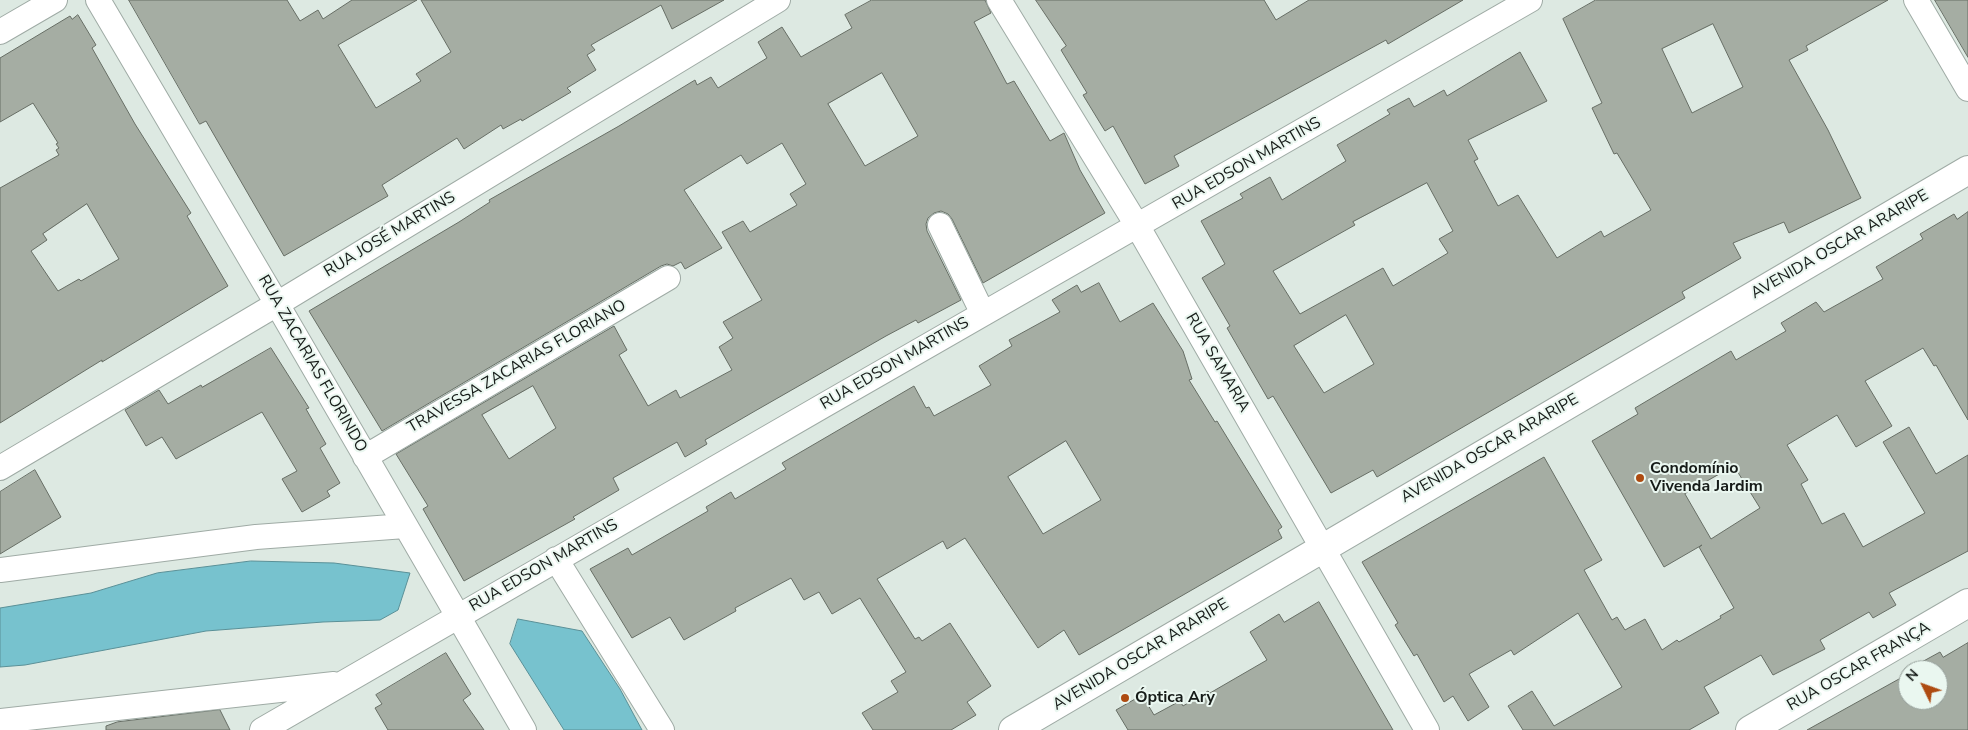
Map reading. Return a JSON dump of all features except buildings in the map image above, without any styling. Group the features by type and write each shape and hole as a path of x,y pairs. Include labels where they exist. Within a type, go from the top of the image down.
{"street":[{"path":"0,32 55,0"},
{"name":"RUA ZACARIAS FLORINDO","path":"98,0 524,730"},
{"name":"RUA JOSÉ MARTINS","path":"0,468 277,304 778,0"},
{"name":"RUA SAMARIA","path":"999,0 1138,227 1427,730"},
{"name":"RUA EDSON MARTINS","path":"262,730 556,559 1138,227 1530,0"},
{"path":"1916,0 1968,89"},
{"name":"AVENIDA OSCAR ARARIPE","path":"1029,726 1323,547 1968,170"},
{"path":"940,225 983,314"},
{"name":"TRAVESSA ZACARIAS FLORIANO","path":"365,456 668,278"},
{"path":"0,570 256,537 405,526"},
{"path":"556,559 662,730"},
{"name":"RUA OSCAR FRANÇA","path":"1750,730 1968,603"},
{"path":"0,721 342,683"}],"water":[{"path":"251,561 334,563 410,573 398,610 380,620 323,622 206,631 25,665 0,667 0,608 91,593 157,573"},
{"path":"518,619 582,631 620,689 642,730 564,730 510,644"}],"place":[{"name":"Condomínio Vivenda Jardim","path":"1640,478"},
{"name":"Óptica Ary","path":"1125,698"}]}
